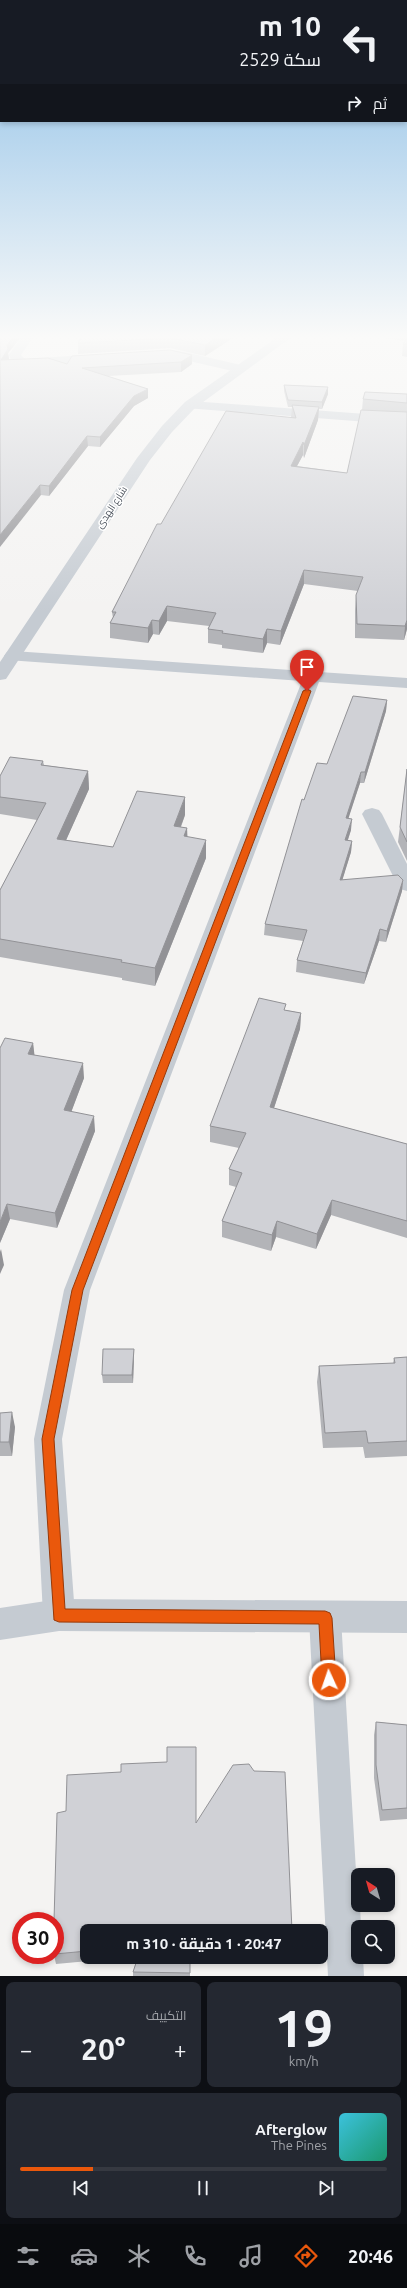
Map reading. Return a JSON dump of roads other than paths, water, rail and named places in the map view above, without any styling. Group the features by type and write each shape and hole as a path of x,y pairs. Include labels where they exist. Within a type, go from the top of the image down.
{"street":[{"name":"شارع الهدى","path":"0,675 144,458 167,428"},
{"path":"13,656 407,683"},
{"path":"59,1615 48,1439 77,1290 313,676"},
{"path":"372,814 407,884"},
{"path":"0,1624 59,1615 325,1618 407,1617"},
{"path":"325,1618 346,1976"}]}
